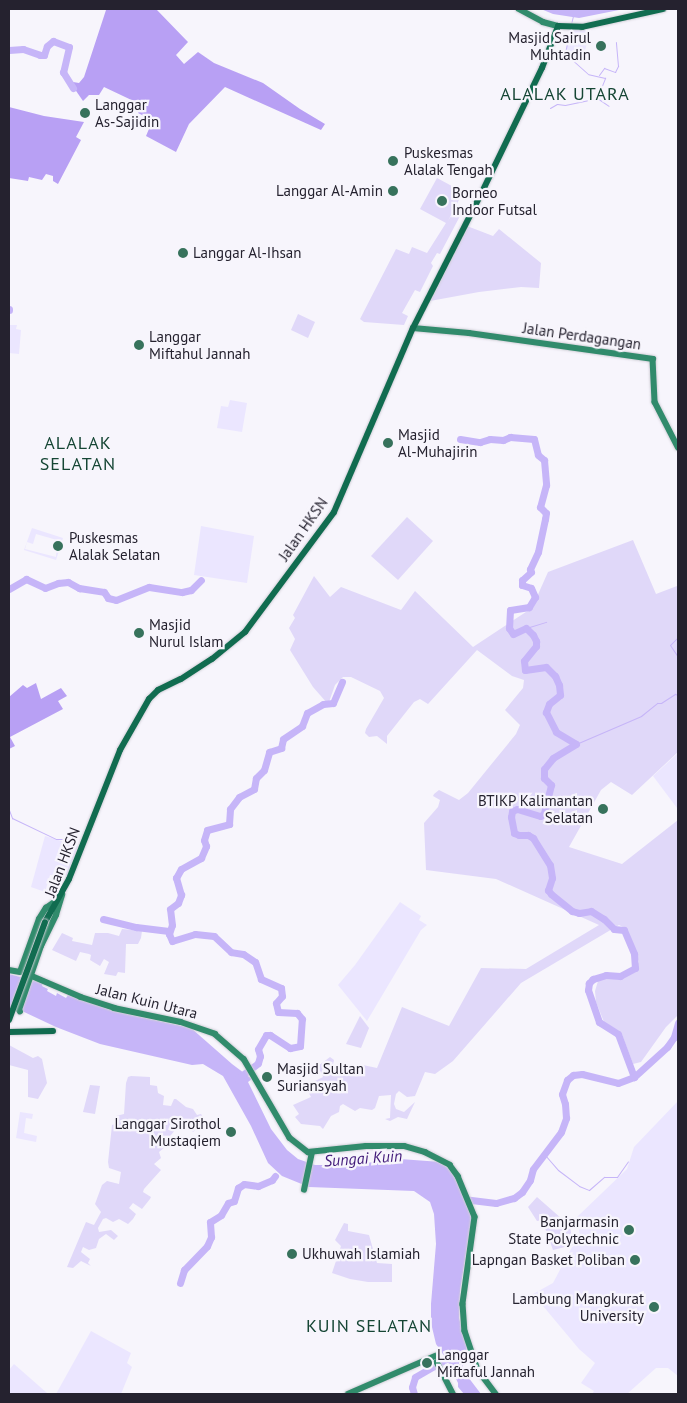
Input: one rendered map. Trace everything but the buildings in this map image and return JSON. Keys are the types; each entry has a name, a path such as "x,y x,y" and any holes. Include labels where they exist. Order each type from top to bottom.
{"main road":[{"path":"558,26 571,27 663,9"},
{"name":"Jalan HKSN","path":"62,893 116,757 148,699 158,690 200,667 245,632 329,519 414,328 545,60 558,26"},
{"path":"9,1020 45,922 62,893"},
{"path":"9,1032 53,1031"}],"street":[{"path":"519,9 543,22 558,26"},
{"name":"Jalan Perdagangan","path":"414,328 468,333 653,359 655,402 678,447"},
{"name":"Jalan HKSN","path":"20,1011 41,946 56,915 62,893"},
{"path":"9,970 20,972 38,919 46,908 56,901"},
{"name":"Jalan Kuin Utara","path":"32,977 114,1008 166,1018 207,1030 231,1046 247,1064 253,1078 290,1138 312,1155"},
{"path":"304,1188 312,1155 366,1146 404,1146 437,1157 450,1165 458,1176 473,1210 474,1218 463,1304 464,1326 478,1370 496,1394"},
{"path":"348,1394 437,1361 453,1394"}],"shaded area":[{"path":"103,9 156,9 188,42 176,55 184,64 198,52 214,63 263,83 325,124 321,130 225,87 189,124 176,152 146,136 151,124 150,119 138,113 142,105 104,87 99,95 89,95 83,101 72,85 73,82 79,83 84,77 106,10"},
{"path":"541,9 624,9 579,18 553,14"},
{"path":"588,27 589,35 584,55 576,58 571,57 566,47 574,28"},
{"path":"9,107 44,116 84,122 76,137 81,140 58,184 53,181 53,176 46,174 42,180 29,177 28,181 9,178"},
{"path":"437,178 463,192 448,221 453,213 460,216 440,254 437,253 431,263 433,266 420,292 415,290 402,313 408,316 404,325 364,322 360,319 396,249 409,254 412,247 427,253 446,223 420,209"},
{"path":"467,226 493,236 499,229 541,263 539,288 521,287 479,292 430,301"},
{"path":"298,314 315,322 308,338 291,330"},
{"path":"9,325 17,325 16,329 21,330 19,354 9,353"},
{"path":"230,400 247,403 242,432 217,428 221,406 228,407"},
{"path":"407,517 433,541 398,580 371,556"},
{"path":"201,526 254,536 247,583 194,575"},
{"name":"Puskesmas Alalak Selatan","path":"32,528 63,538 56,560 24,550","holes":["36,534 57,540 56,557 25,549 27,542 33,544"]},
{"path":"633,540 656,594 677,586 678,588 678,752 632,795 611,782 601,790 569,847 622,864 678,820 678,1015 666,1027 641,1062 633,1064 621,1032 604,1022 596,1002 595,991 598,981 605,977 632,974 639,962 627,929 619,925 521,983 453,1061 435,1074 425,1072 415,1096 407,1097 399,1091 396,1094 394,1104 396,1109 404,1112 415,1102 407,1119 398,1117 390,1121 385,1119 390,1118 391,1095 379,1096 375,1108 372,1110 360,1108 355,1111 343,1104 340,1106 339,1112 331,1116 323,1129 320,1126 301,1124 295,1117 299,1114 293,1105 311,1097 305,1086 323,1077 318,1066 330,1057 334,1060 333,1065 338,1068 352,1071 358,1064 377,1068 402,1007 449,1026 481,968 526,969 599,925 496,879 426,870 424,823 438,807 440,800 433,796 434,794 439,790 459,800 468,793 516,734 520,725 505,710 523,688 524,680 512,676 477,650 428,704 420,699 414,702 387,736 387,744 377,736 369,737 365,733 366,729 384,698 380,691 351,677 343,677 335,685 327,703 313,687 290,650 295,639 289,628 295,618 293,615 314,576 330,597 341,587 401,610 415,591 473,647 532,608 548,572"},
{"path":"36,683 41,699 61,688 67,696 58,701 63,709 10,737 15,746 9,749 9,697 23,685 27,688"},
{"path":"678,753 678,807 677,808 653,776"},
{"path":"45,836 78,846 67,876 56,871 54,875 50,875 45,892 31,887"},
{"path":"400,902 421,916 419,920 427,925 421,930 367,1021 338,985 355,965"},
{"path":"122,929 142,931 138,944 126,944 125,973 118,972 116,976 104,974 109,962 104,959 100,966 90,960 91,955 89,954 80,952 76,961 52,950 62,933 73,938 72,941 92,945 95,933 108,933 119,936"},
{"path":"9,974 43,983 42,986 48,989 47,991 56,996 57,993 66,998 68,995 113,1011 191,1028 252,1079 248,1082 271,1129 287,1150 298,1159 315,1165 348,1165 400,1159 441,1162 454,1174 472,1216 460,1291 459,1318 467,1347 462,1369 481,1394 464,1394 458,1387 458,1383 447,1360 436,1344 431,1323 431,1304 436,1244 434,1214 430,1202 414,1191 309,1187 282,1176 268,1163 251,1126 223,1076 203,1064 192,1065 100,1044 22,1011 9,1008"},
{"path":"360,1016 369,1028 361,1048 346,1044"},
{"path":"9,1045 33,1058 38,1056 42,1059 47,1083 38,1099 28,1097 28,1070 9,1065"},
{"path":"128,1077 150,1077 150,1085 157,1086 158,1093 164,1096 163,1105 171,1106 174,1099 176,1099 186,1107 193,1109 197,1115 201,1114 205,1120 193,1132 186,1124 181,1123 166,1141 165,1147 159,1152 161,1158 154,1164 161,1170 143,1192 151,1197 142,1209 133,1203 129,1208 136,1214 128,1224 119,1219 113,1222 106,1218 103,1219 98,1228 99,1232 111,1230 118,1236 114,1240 106,1234 99,1239 96,1248 89,1250 83,1247 81,1252 90,1259 88,1263 91,1266 81,1261 73,1268 67,1267 86,1222 94,1225 101,1212 95,1204 102,1185 107,1181 119,1184 121,1172 109,1168 108,1162 112,1125 115,1124 116,1116 124,1114 126,1083"},
{"path":"90,1085 100,1086 95,1114 83,1112"},
{"name":"Banjarmasin State Polytechnic","path":"678,1101 678,1376 668,1368 656,1368 627,1394 592,1394 594,1391 581,1383 595,1363 579,1349 533,1294 553,1283 572,1247 581,1243 577,1217 627,1169 634,1147"},
{"path":"20,1112 33,1114 32,1119 26,1118 24,1133 37,1136 36,1142 16,1138"},
{"path":"537,1197 570,1226 573,1245 553,1250 542,1220 537,1221 528,1207"},
{"path":"344,1223 348,1224 348,1231 369,1235 377,1263 392,1264 392,1282 368,1282 332,1273 341,1246 335,1240"},
{"path":"91,1331 131,1353 127,1363 132,1367 121,1394 56,1394"},
{"path":"14,1364 47,1393 9,1394 9,1370"}],"waterway":[{"path":"571,24 573,16"},
{"path":"550,108 557,104 565,105 597,98 605,78 588,74 565,53 570,30"},
{"path":"9,50 23,49 44,55 47,46 53,41 69,47 63,72 73,88"},
{"path":"599,75 604,68 615,72 618,66 616,42"},
{"path":"597,98 609,106"},
{"path":"460,439 480,442 490,439 503,440 510,437 534,439 538,455 544,460 546,485 540,507 546,513 545,519 538,552 530,569 531,572 522,580 522,585 531,588 535,597 529,607 510,610 509,628 513,634 526,628 533,635 536,646 524,661 525,670 546,667 555,676 559,685 560,695 549,704 546,712 556,732 576,744 553,758 544,769 544,778 551,785 544,814 540,816 517,809 512,811 511,817 514,833 528,835 533,838 550,865 552,878 548,890 551,894 572,911 579,913 591,911 604,919 614,929 624,930 634,954 635,968 620,976 606,975 593,979 589,983 588,990 599,1022 618,1034 634,1077"},
{"path":"9,589 26,579 45,588 58,583 68,582 79,588 104,592 108,598 116,600 149,587 182,592 191,590 201,580"},
{"path":"526,628 546,622"},
{"path":"678,637 670,645 678,657"},
{"path":"237,1079 258,1063 260,1056 258,1049 266,1035 270,1035 290,1048 300,1046 302,1019 297,1013 278,1012 276,1003 282,996 281,988 261,979 255,962 243,954 231,952 214,936 195,934 172,941 169,934 172,925 170,909 178,903 181,895 176,878 181,869 201,858 206,846 204,840 207,830 229,824 230,809 239,797 254,789 256,778 264,770 269,752 281,748 283,739 302,726 307,713 323,704 333,703 342,682"},
{"path":"576,744 641,716 657,703 661,703 675,694 678,695"},
{"path":"9,810 12,818 56,839 64,839"},
{"path":"103,919 136,927 169,931"},
{"path":"463,1199 496,1203 514,1198 522,1192 530,1180 533,1169 561,1132 566,1118 562,1094 567,1080 573,1075 582,1074 618,1083 634,1077 667,1047 674,1037 678,1023"},
{"path":"545,1155 558,1170 579,1186 589,1190 604,1177 617,1177 628,1161"},
{"path":"180,1283 184,1270 207,1246 211,1237 210,1222 221,1215 228,1203 234,1201 238,1188 244,1184 258,1186 272,1180 275,1176"},
{"path":"414,1394 412,1387 415,1377 453,1355"}],"place":[{"name":"Masjid Sairul Muhtadin","path":"601,46"},
{"name":"Langgar As-Sajidin","path":"85,113"},
{"name":"Puskesmas Alalak Tengah","path":"393,161"},
{"name":"Langgar Al-Amin","path":"393,191"},
{"name":"Borneo Indoor Futsal","path":"442,201"},
{"name":"Langgar Al-Ihsan","path":"183,253"},
{"name":"Langgar Miftahul Jannah","path":"139,345"},
{"name":"Masjid Al-Muhajirin","path":"388,443"},
{"name":"Puskesmas Alalak Selatan","path":"58,546"},
{"name":"Masjid Nurul Islam","path":"139,633"},
{"name":"BTIKP Kalimantan Selatan","path":"603,809"},
{"name":"Masjid Sultan Suriansyah","path":"267,1077"},
{"name":"Langgar Sirothol Mustaqiem","path":"231,1132"},
{"name":"Banjarmasin State Polytechnic","path":"629,1230"},
{"name":"Ukhuwah Islamiah","path":"292,1254"},
{"name":"Lapngan Basket Poliban","path":"635,1260"},
{"name":"Lambung Mangkurat University","path":"654,1307"},
{"name":"Langgar Miftaful Jannah","path":"427,1363"}],"district":[{"name":"ALALAK UTARA","path":"565,94"},
{"name":"ALALAK SELATAN","path":"78,454"},
{"name":"KUIN SELATAN","path":"369,1326"}],"water label":[{"name":"Sungai Kuin","path":"363,1158"}]}
